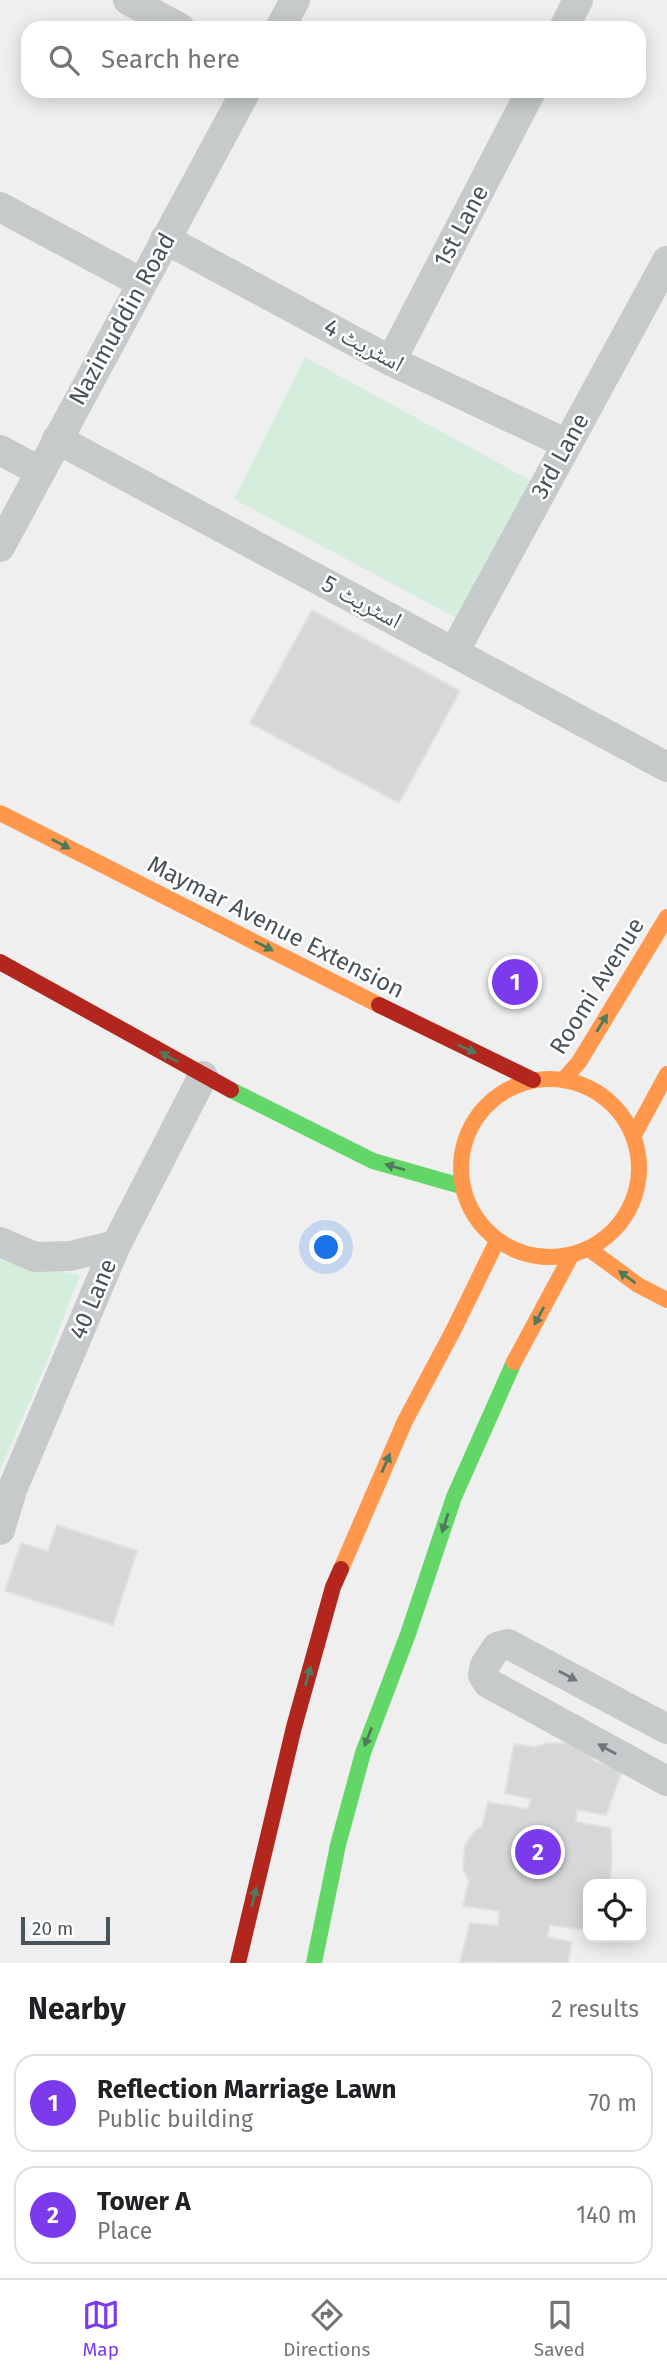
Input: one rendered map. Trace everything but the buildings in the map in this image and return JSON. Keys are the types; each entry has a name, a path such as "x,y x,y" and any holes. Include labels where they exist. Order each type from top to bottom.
{"main road":[{"name":"Maymar Avenue Extension","path":"0,813 454,1043 533,1080"},
{"name":"Roomi Avenue","path":"564,1079 579,1062 667,917"},
{"path":"0,962 203,1076 373,1161 461,1186"},
{"path":"634,1135 667,1074"},
{"path":"564,1079 593,1089 617,1108 634,1135 640,1160 636,1196 618,1227 589,1249 571,1256 532,1257 497,1241 473,1217 461,1186 461,1150 475,1118 500,1093 533,1080 564,1079"},
{"path":"640,1160 658,1170"},
{"path":"238,1963 294,1727 333,1587 405,1421 497,1241"},
{"path":"589,1249 638,1285 667,1300"},
{"path":"314,1963 338,1845 363,1753 408,1634 454,1497 510,1370 571,1256"}],"street":[{"path":"128,0 167,21"},
{"path":"284,21 295,0"},
{"path":"568,21 579,0"},
{"name":"Nazimuddin Road","path":"0,547 242,98"},
{"name":"1st Lane","path":"391,360 527,98"},
{"path":"0,207 142,283"},
{"name":"اسٹریٹ 4","path":"166,239 391,360 567,444"},
{"name":"3rd Lane","path":"454,652 667,261"},
{"name":"اسٹریٹ 5","path":"57,439 667,767"},
{"path":"0,450 39,471"},
{"name":"40 Lane","path":"0,1530 12,1490 116,1245 203,1076"},
{"path":"0,1242 35,1257 70,1256 116,1245"},
{"path":"667,1728 508,1644 497,1647 485,1665 483,1675 488,1683 667,1782"}],"green space":[{"path":"305,357 535,483 464,622 234,499"},
{"path":"0,1260 80,1275 45,1366 0,1470"}],"traffic: fast":[{"path":"231,1090 373,1161 461,1186"},
{"path":"314,1963 338,1845 363,1753 408,1634 454,1497 514,1362"}],"traffic: slow":[{"path":"0,813 379,1005"},
{"path":"564,1079 579,1062 667,917"},
{"path":"634,1135 667,1074"},
{"path":"550,1079 584,1085 613,1105 633,1134 639,1168 633,1202 613,1231 584,1251 550,1257 516,1251 487,1231 467,1202 461,1168 467,1134 487,1105 516,1085 550,1079"},
{"path":"341,1569 405,1421 497,1241"},
{"path":"589,1249 638,1285 667,1300"},
{"path":"514,1362 571,1256"}],"traffic: jam":[{"path":"0,962 231,1090"},
{"path":"379,1005 533,1080"},
{"path":"238,1963 294,1727 333,1587 341,1569"}],"place":[{"name":"Reflection Marriage Lawn","path":"515,982"},
{"name":"Tower A","path":"538,1852"}]}
